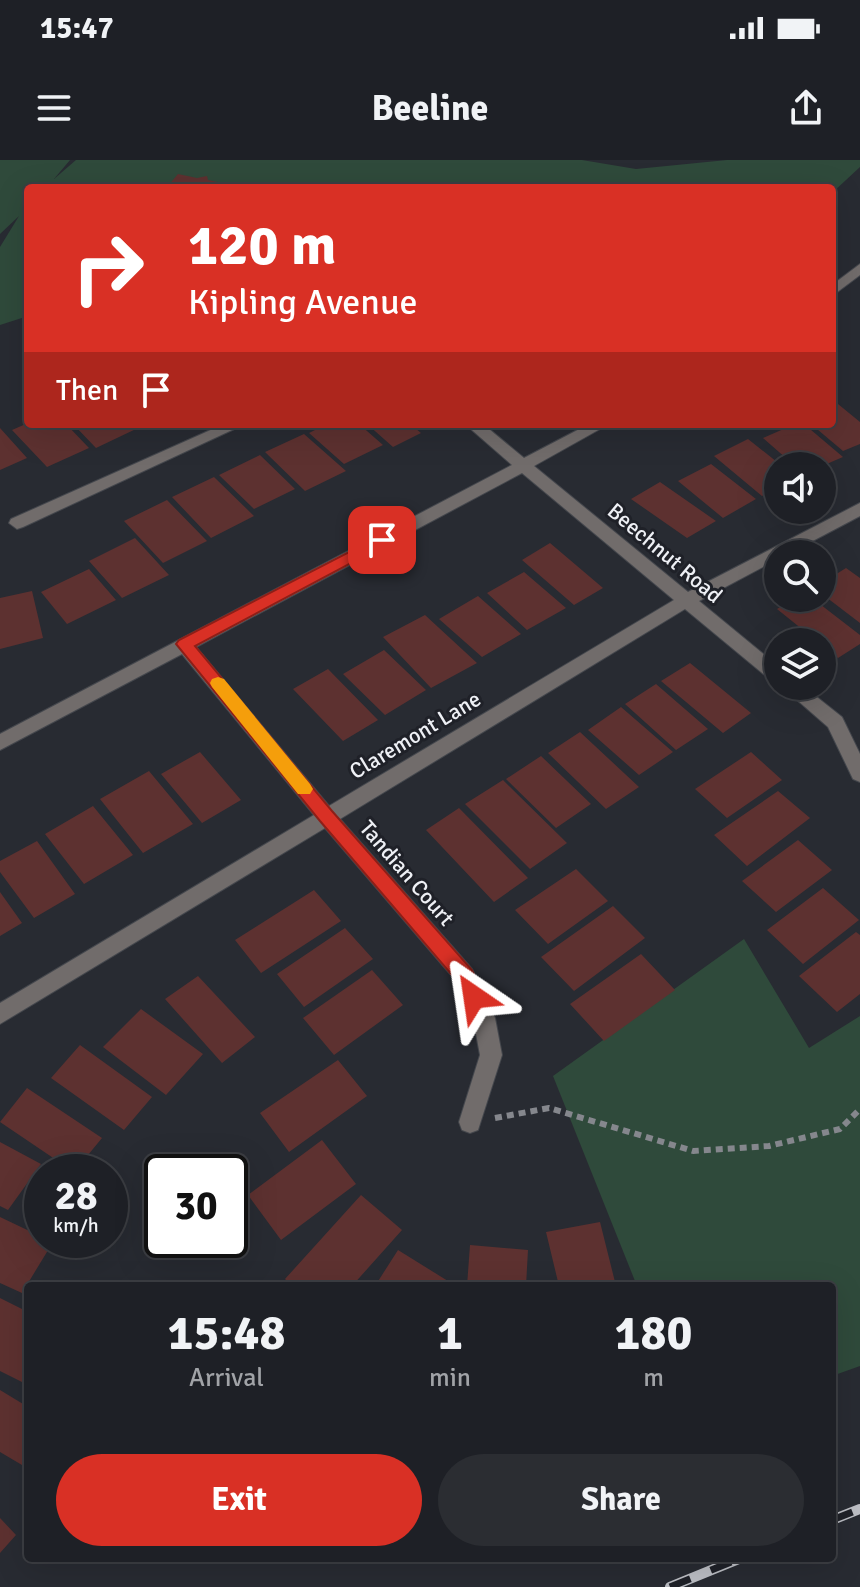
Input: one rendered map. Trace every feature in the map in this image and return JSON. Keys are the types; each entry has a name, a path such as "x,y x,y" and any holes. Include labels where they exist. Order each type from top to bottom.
{"street":[{"path":"836,289 860,268"},
{"path":"17,523 228,428"},
{"name":"Beechnut Road","path":"478,428 764,665"},
{"path":"0,743 594,428"},
{"name":"Claremont Lane","path":"0,1014 685,601 860,509"},
{"name":"Tandian Court","path":"184,644 326,816 465,976 484,1018 491,1055 470,1122"},
{"path":"808,700 835,722 860,774"}],"path":[{"path":"470,1122 549,1108 693,1151 769,1146 840,1129 860,1109"}],"green space":[{"path":"0,160 70,160 54,179 76,160 582,160 636,169 727,160 860,160 860,167 836,189 836,184 24,184 24,317 0,325 0,247 19,216 0,234"},
{"path":"744,939 809,1048 860,1016 860,1366 836,1375 836,1282 635,1282 553,1076"}],"building":[{"path":"178,174 197,178 207,176 208,180 227,184 170,184"},
{"path":"836,405 860,422 860,444 843,451 816,428 836,428"},
{"path":"24,425 24,428 70,428 89,448 47,467 12,430"},
{"path":"0,428 27,458 0,470"},
{"path":"77,428 138,428 96,448"},
{"path":"319,428 364,428 383,445 344,464 309,433"},
{"path":"372,428 415,428 421,433 393,447"},
{"path":"786,428 809,428 843,457 836,460 836,452 779,452 763,438"},
{"path":"304,434 346,471 305,491 265,452"},
{"path":"748,439 764,452 764,495 762,496 714,456"},
{"path":"260,455 295,489 254,509 219,475"},
{"path":"711,464 756,499 723,518 678,481"},
{"path":"214,477 254,516 211,538 172,497"},
{"path":"660,482 716,521 687,538 631,499"},
{"path":"167,500 207,541 163,563 124,521"},
{"path":"135,538 169,575 122,598 89,561"},
{"path":"550,543 603,588 574,605 522,560"},
{"path":"846,568 860,578 860,623 836,605 836,574"},
{"path":"89,569 116,600 67,624 41,592"},
{"path":"524,572 566,608 527,630 487,593"},
{"path":"32,591 43,638 0,649 0,598"},
{"path":"478,596 521,634 482,657 439,619"},
{"path":"781,612 830,612 860,635 860,644 838,658 836,628 801,628"},
{"path":"425,615 477,663 431,688 383,637"},
{"path":"384,650 426,690 385,715 343,674"},
{"path":"690,663 751,713 723,733 661,681"},
{"path":"328,669 378,720 343,741 293,689"},
{"path":"656,684 708,729 676,750 625,704"},
{"path":"621,707 673,752 639,775 588,730"},
{"path":"580,732 639,787 606,809 548,753"},
{"path":"200,752 241,800 202,823 161,774"},
{"path":"751,752 782,780 727,818 695,789"},
{"path":"541,756 591,804 556,828 506,779"},
{"path":"149,771 193,824 143,853 100,799"},
{"path":"503,780 567,843 530,869 465,804"},
{"path":"778,791 810,818 747,866 714,835"},
{"path":"93,806 133,855 84,884 45,834"},
{"path":"459,808 528,878 494,902 426,830"},
{"path":"798,840 832,870 776,912 742,881"},
{"path":"37,841 75,894 34,918 0,872 0,861"},
{"path":"576,869 608,901 548,944 515,910"},
{"path":"823,888 859,920 803,964 767,930"},
{"path":"314,890 341,921 261,973 235,940"},
{"path":"0,892 22,923 0,936"},
{"path":"613,906 645,938 574,991 541,957"},
{"path":"345,928 373,959 304,1007 277,974"},
{"path":"856,932 860,935 860,994 837,1012 799,976"},
{"path":"641,954 675,990 604,1041 570,1004"},
{"path":"372,970 403,1005 334,1055 303,1018"},
{"path":"198,976 255,1037 222,1063 165,999"},
{"path":"141,1009 203,1054 166,1095 103,1047"},
{"path":"80,1045 152,1097 124,1130 51,1078"},
{"path":"338,1060 367,1096 289,1152 260,1113"},
{"path":"27,1088 102,1138 89,1154 47,1154 0,1122"},
{"path":"322,1140 356,1184 281,1240 248,1195"},
{"path":"0,1142 24,1155 24,1188 8,1210 0,1206"},
{"path":"361,1195 402,1230 356,1282 288,1282 285,1279"},
{"path":"0,1217 24,1228 24,1258 43,1258 29,1282 24,1282 22,1293 0,1283"},
{"path":"600,1222 615,1282 558,1282 546,1232"},
{"path":"470,1245 528,1250 526,1282 467,1282"},
{"path":"398,1250 450,1282 378,1282"},
{"path":"0,1298 24,1310 24,1383 0,1371"},
{"path":"0,1390 24,1405 24,1462 22,1465 0,1452"},
{"path":"0,1518 16,1535 0,1553"}],"railway":[{"path":"836,1518 860,1509"},
{"path":"670,1587 731,1562"}],"slow traffic":[{"path":"218,683 304,789"}],"route":[{"path":"382,540 184,644 326,816 465,976 474,997"}]}
